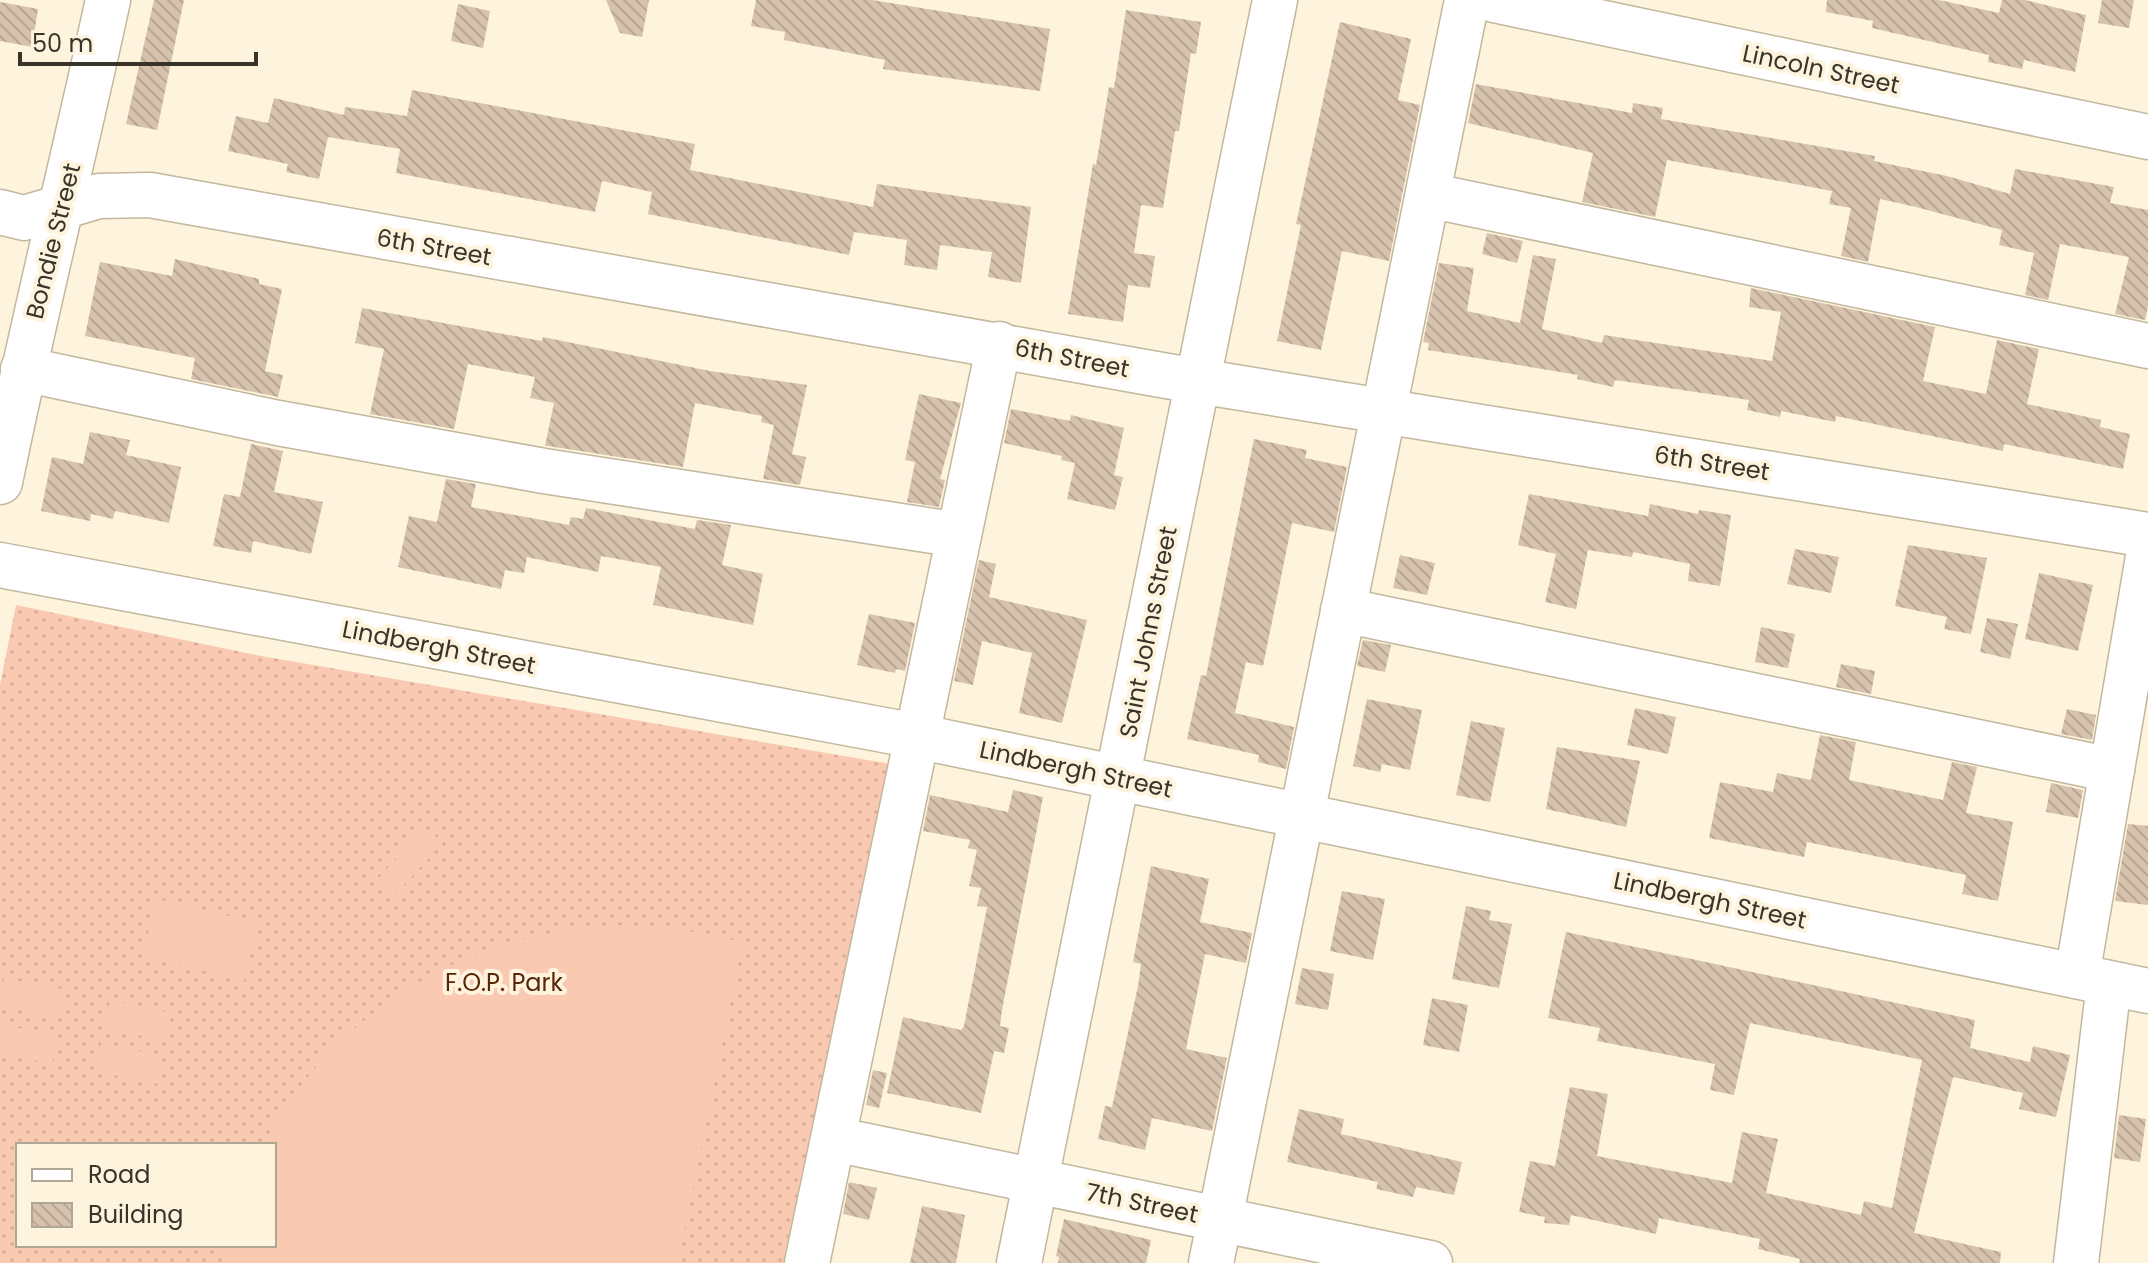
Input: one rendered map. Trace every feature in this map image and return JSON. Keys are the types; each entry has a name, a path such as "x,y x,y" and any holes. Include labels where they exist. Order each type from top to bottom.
{"street":[{"name":"Bondie Street","path":"0,482 58,208 73,160 108,0"},
{"name":"Saint Johns Street","path":"1019,1263 1275,0"},
{"path":"1211,1263 1467,0"},
{"name":"Lincoln Street","path":"1494,0 2148,137"},
{"name":"6th Street","path":"0,212 24,218 99,196 150,195 725,300 999,344 1198,381 2148,535"},
{"path":"1428,195 2148,346"},
{"path":"807,1263 999,344"},
{"path":"23,369 278,423 544,471 959,535"},
{"path":"2076,1263 2111,983 2112,770 2148,557"},
{"name":"Lindbergh Street","path":"0,565 916,736 2111,983"},
{"path":"1343,610 2112,770"},
{"name":"7th Street","path":"853,1143 1430,1263"}],"green space":[{"name":"F.O.P. Park","path":"16,605 261,656 920,769 817,1263 0,1263 0,685"},
{"path":"425,827 443,843 392,898 375,882"},
{"path":"157,899 258,923 244,981 142,956"},
{"path":"620,925 668,927 743,942 678,1263 223,1263 227,1247 276,1247 276,1143 264,1143 293,1097 328,1055 367,1018 412,987 459,962 510,943 564,931"},
{"path":"4,978 67,990 61,1019 0,1006"},
{"path":"110,1000 172,1013 166,1041 104,1028"},
{"path":"0,1024 58,1036 52,1064 0,1053"},
{"path":"101,1043 163,1056 157,1084 95,1071"}],"building":[{"path":"154,0 184,0 157,130 126,124"},
{"path":"606,0 649,0 642,37 620,33"},
{"path":"756,0 872,0 1050,29 1040,91 883,69 885,60 784,40 785,32 751,26"},
{"path":"1827,0 1939,0 1999,13 2002,0 2025,0 2086,15 2075,72 2024,60 2022,69 1988,62 1989,55 1872,28 1873,21 1826,12"},
{"path":"2102,0 2134,0 2129,28 2098,23"},
{"path":"0,2 38,9 32,47 0,41"},
{"path":"458,4 490,11 483,48 451,41"},
{"path":"1126,10 1201,22 1196,54 1191,53 1179,131 1175,131 1163,208 1141,205 1134,253 1155,256 1150,288 1128,285 1123,322 1068,314 1093,164 1096,165 1109,87 1114,88"},
{"path":"1340,22 1411,39 1398,100 1420,105 1389,261 1342,251 1321,350 1277,341 1301,225 1296,224"},
{"path":"1476,84 1632,113 1633,103 1663,108 1661,119 1875,156 1874,161 1947,176 2010,194 2015,169 2114,187 2110,203 2148,210 2148,307 2145,320 2115,314 2129,257 2060,244 2048,300 2025,295 2034,253 1999,245 2002,230 1880,199 1868,262 1841,256 1851,208 1829,204 1832,191 1667,160 1655,217 1582,202 1593,153 1468,123"},
{"path":"412,90 695,144 690,170 873,207 877,184 1031,207 1021,283 988,277 992,252 940,245 937,270 904,265 907,240 854,232 849,255 648,214 652,192 602,181 595,212 396,173 400,149 328,137 319,179 286,172 288,164 228,151 236,116 268,123 274,98 344,115 345,107 407,116"},
{"path":"1487,233 1523,241 1517,263 1482,254"},
{"path":"1533,255 1556,259 1542,329 1602,343 1604,335 1772,361 1781,312 1749,307 1751,288 1935,327 1923,381 1986,394 1997,340 2039,349 2027,404 2101,420 2100,427 2130,434 2123,469 2004,444 2003,451 1836,416 1835,422 1781,411 1780,417 1747,410 1749,400 1615,380 1613,387 1577,379 1578,375 1428,350 1429,343 1423,342 1439,263 1474,268 1467,311 1520,323"},
{"path":"175,259 259,279 259,284 282,289 265,371 283,375 278,397 191,379 195,358 85,336 100,262 172,276"},
{"path":"362,308 542,341 543,337 710,371 807,385 792,454 806,457 800,485 763,479 774,425 761,422 762,416 695,403 683,467 545,446 554,403 530,398 535,377 468,364 454,429 370,414 384,349 355,343"},
{"path":"919,394 961,403 940,479 945,480 939,507 907,502 915,462 905,460"},
{"path":"1011,409 1070,421 1071,415 1124,428 1114,475 1123,477 1115,510 1067,499 1075,463 1061,460 1062,456 1004,443"},
{"path":"90,432 130,440 126,455 181,467 169,523 115,511 113,519 91,514 90,521 41,511 52,457 83,464"},
{"path":"1254,439 1307,450 1305,458 1347,467 1334,532 1292,523 1263,666 1246,662 1235,713 1294,727 1286,769 1258,762 1259,755 1187,739 1201,675 1206,676"},
{"path":"251,444 283,451 274,492 323,502 311,554 253,541 251,553 213,546 224,494 240,497"},
{"path":"446,479 476,484 471,507 569,525 571,517 583,519 586,508 695,529 697,520 731,525 722,565 763,574 753,625 653,605 661,567 601,556 598,572 527,557 524,573 505,570 501,589 398,567 409,516 437,522"},
{"path":"1529,494 1648,516 1650,504 1698,514 1699,510 1731,515 1720,586 1688,581 1690,564 1633,552 1632,557 1588,550 1576,609 1545,602 1556,554 1518,545"},
{"path":"1908,545 1987,558 1971,634 1944,629 1947,617 1895,606"},
{"path":"1795,549 1839,557 1831,593 1787,584"},
{"path":"1400,555 1435,563 1427,595 1393,588"},
{"path":"979,560 996,564 989,597 1087,620 1062,723 1019,713 1032,653 982,641 973,685 954,681"},
{"path":"2039,573 2093,585 2078,651 2025,639"},
{"path":"869,614 915,623 905,671 896,669 895,673 857,665"},
{"path":"1987,618 2018,624 2010,659 1980,652"},
{"path":"1761,627 1795,634 1788,668 1755,662"},
{"path":"1363,640 1391,645 1385,672 1357,666"},
{"path":"1841,664 1875,671 1871,694 1836,687"},
{"path":"1367,699 1422,710 1410,770 1382,764 1380,772 1353,766"},
{"path":"1635,708 1676,717 1668,754 1627,745"},
{"path":"2067,709 2096,715 2092,740 2061,734"},
{"path":"1471,721 1505,728 1490,802 1456,795"},
{"path":"1820,735 1856,742 1849,780 1943,800 1952,762 1977,767 1966,813 2013,822 1998,901 1962,894 1966,875 1807,842 1804,857 1709,838 1720,782 1773,792 1777,773 1811,780"},
{"path":"1557,747 1640,761 1626,827 1546,809"},
{"path":"2051,783 2083,790 2078,818 2046,812"},
{"path":"1013,790 1043,797 1002,1010 1000,1026 1009,1028 1004,1053 994,1051 981,1113 887,1093 903,1017 961,1030 964,1026 987,907 977,906 981,888 969,886 977,850 968,848 970,840 923,831 930,795 1008,812"},
{"path":"2128,824 2148,826 2148,905 2115,901"},
{"path":"1151,866 1209,879 1200,922 1252,933 1246,963 1205,954 1186,1049 1227,1058 1212,1131 1152,1118 1145,1150 1098,1139 1105,1106 1112,1107 1138,986 1141,964 1133,962"},
{"path":"1342,891 1385,899 1373,960 1330,951"},
{"path":"1466,906 1491,911 1489,920 1512,924 1499,988 1452,979"},
{"path":"1566,932 1975,1020 1970,1048 2030,1062 2033,1046 2070,1055 2056,1117 2019,1109 2023,1093 1953,1077 1914,1233 2001,1252 2000,1263 1799,1263 1800,1259 1758,1249 1760,1239 1659,1218 1656,1234 1571,1215 1569,1225 1544,1223 1545,1217 1519,1212 1530,1161 1555,1166 1570,1087 1608,1094 1597,1156 1732,1183 1742,1132 1778,1139 1766,1193 1861,1215 1864,1201 1892,1208 1922,1060 1750,1023 1734,1095 1710,1090 1715,1064 1597,1041 1600,1028 1548,1018"},
{"path":"1302,968 1334,974 1328,1010 1295,1004"},
{"path":"1432,998 1468,1005 1459,1052 1423,1045"},
{"path":"873,1070 887,1073 879,1108 866,1105"},
{"path":"1299,1109 1344,1119 1341,1134 1462,1162 1454,1195 1416,1187 1413,1197 1376,1189 1378,1182 1287,1162"},
{"path":"2119,1115 2146,1119 2140,1162 2114,1158"},
{"path":"849,1182 877,1188 869,1220 843,1214"},
{"path":"922,1206 965,1215 956,1263 910,1263"},
{"path":"1064,1219 1151,1240 1146,1263 1058,1263 1059,1257 1056,1256"}]}
